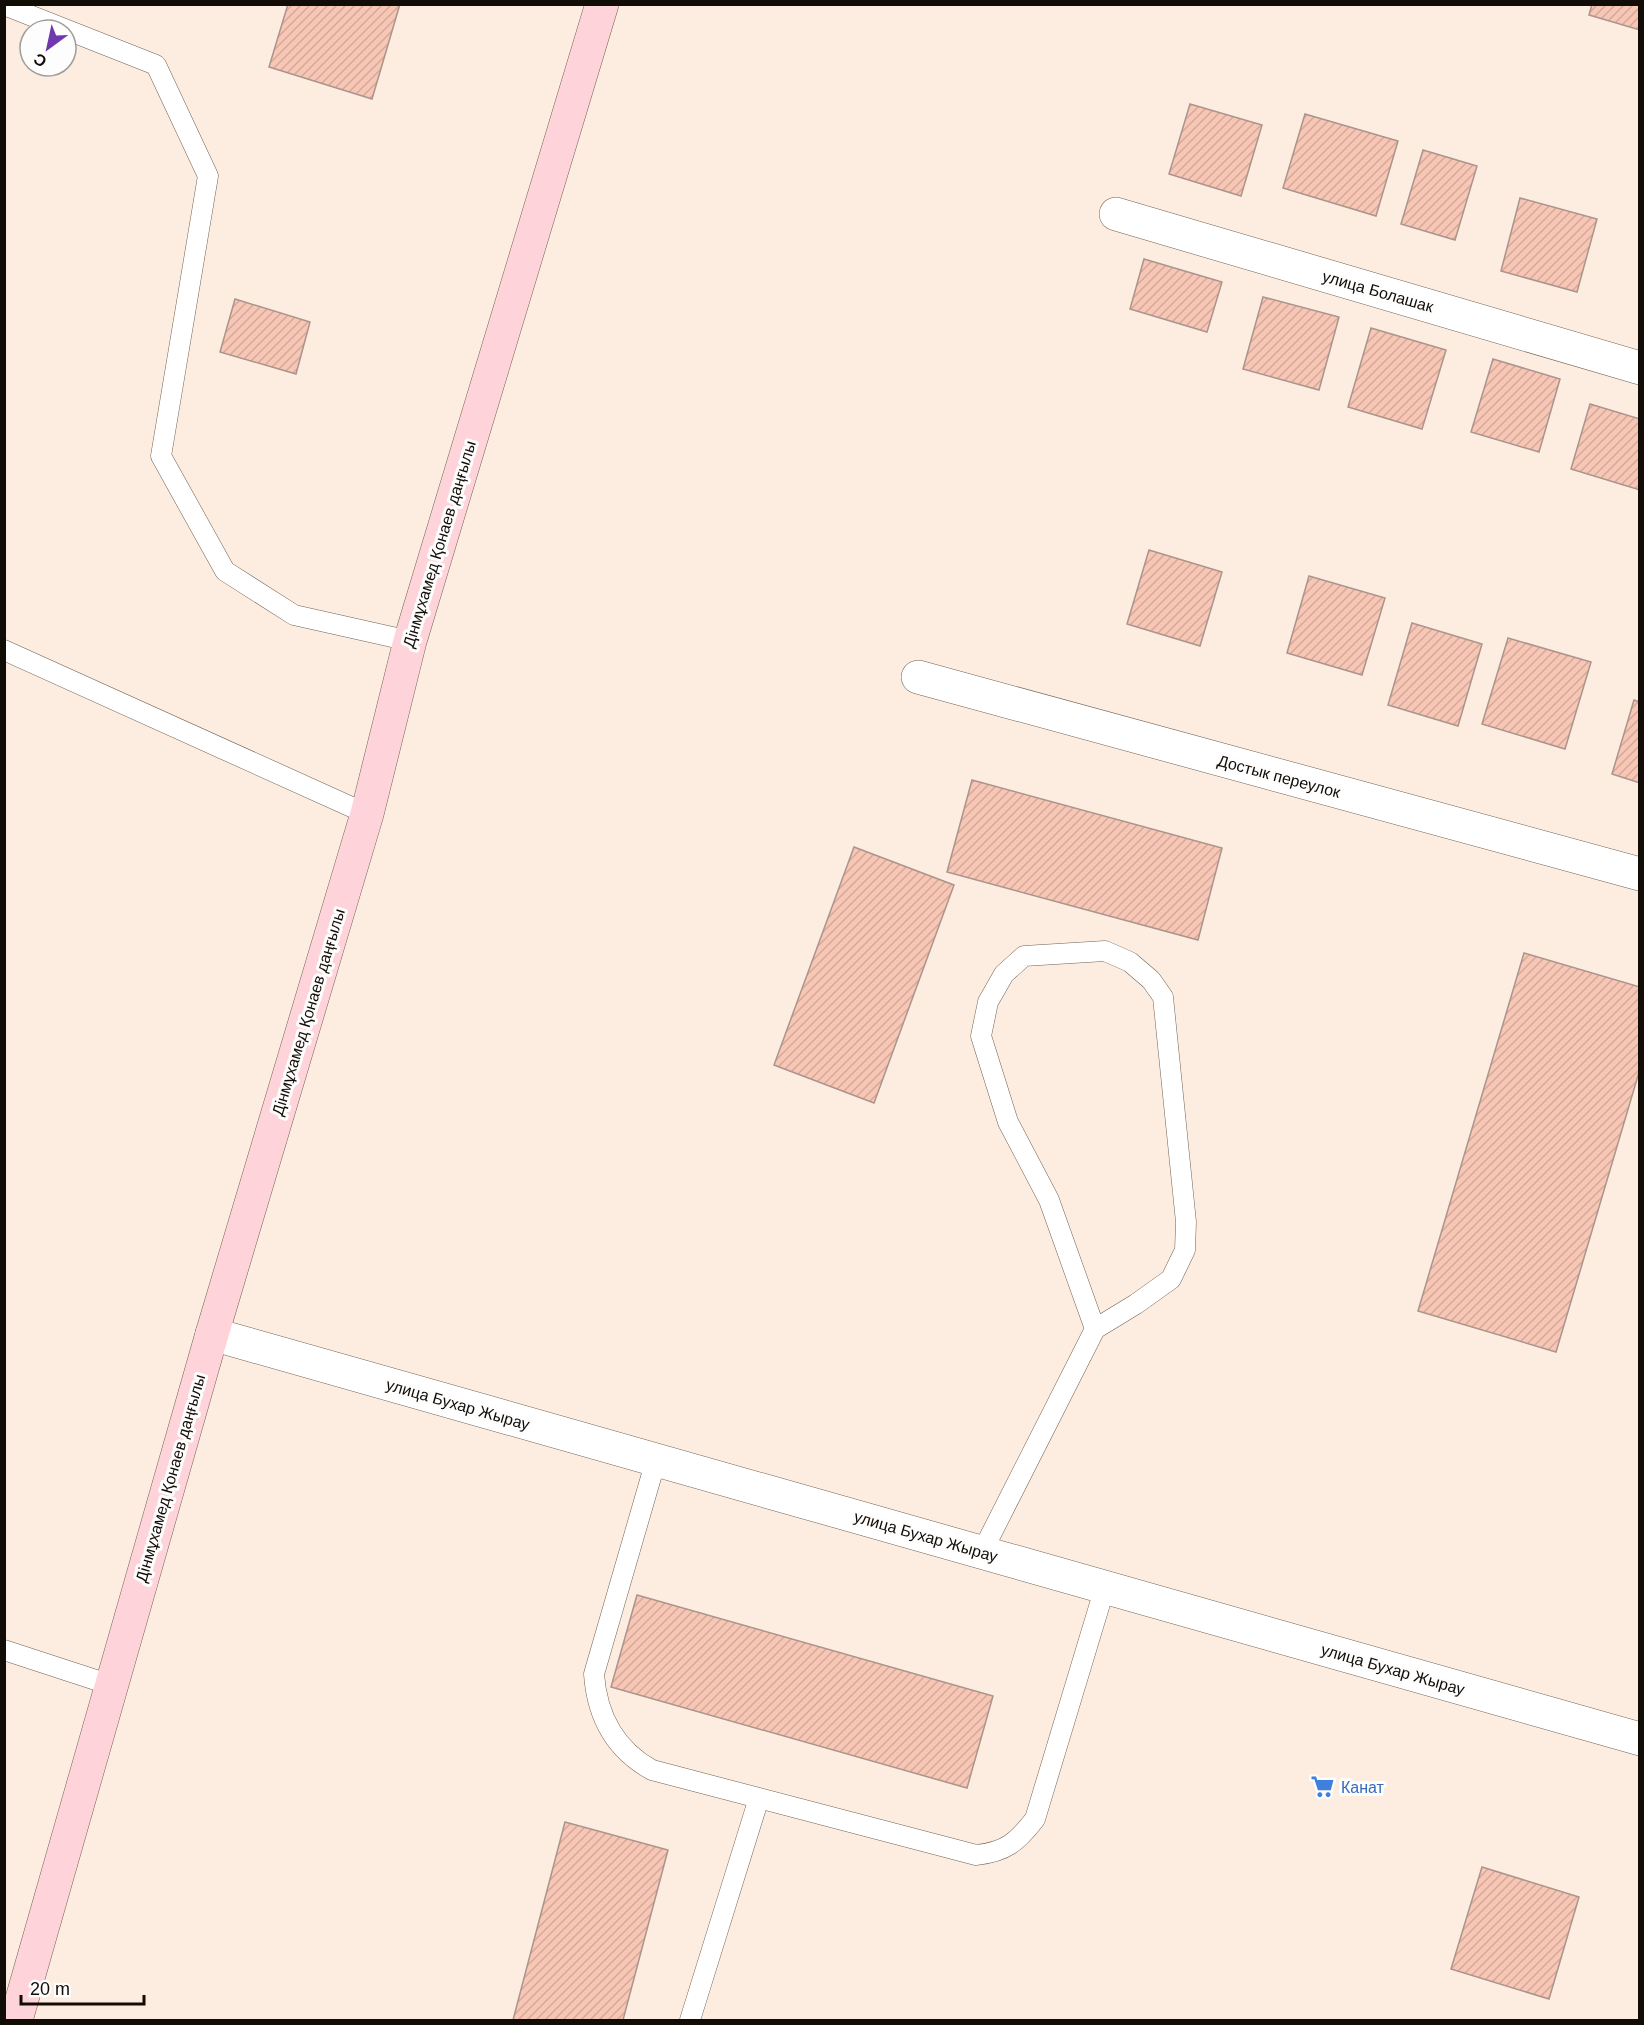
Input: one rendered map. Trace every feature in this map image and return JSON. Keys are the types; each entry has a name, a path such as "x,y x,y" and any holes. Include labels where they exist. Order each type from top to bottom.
{"street":[{"name":"Дінмұхамед Қонаев даңғылы","path":"16,2020 212,1334 367,814 410,641 602,4"},
{"name":"улица Болашак","path":"1116,214 1640,368"},
{"name":"Достык переулок","path":"918,677 1640,874"},
{"name":"улица Бухар Жырау","path":"212,1334 1640,1739"}],"lane":[{"path":"4,5 156,65 208,176 161,456 225,572 294,615 410,641"},
{"path":"4,650 367,814"},
{"path":"982,1552 1095,1329 1171,1279 1185,1250 1186,1222 1163,997 1151,980 1130,962 1105,951 1024,956 1004,974 988,1002 981,1036 1008,1122 1049,1200 1095,1329"},
{"path":"656,1460 594,1674 595,1696 605,1722 618,1743 634,1760 652,1770 976,1855 994,1853 1009,1846 1035,1819 1105,1587"},
{"path":"4,1650 111,1685"},
{"path":"690,2020 759,1798"}],"building":[{"path":"288,4 400,4 372,99 269,67"},
{"path":"1592,4 1640,4 1640,30 1589,15"},
{"path":"1190,104 1262,125 1241,196 1169,174"},
{"path":"1305,114 1398,141 1376,216 1283,188"},
{"path":"1423,150 1477,166 1455,240 1401,224"},
{"path":"1520,198 1597,219 1577,292 1501,271"},
{"path":"1144,259 1222,282 1207,332 1130,309"},
{"path":"1263,297 1339,317 1319,390 1243,369"},
{"path":"235,299 310,322 296,374 220,352"},
{"path":"1371,328 1446,350 1422,429 1348,407"},
{"path":"1493,359 1560,379 1539,452 1471,432"},
{"path":"1590,404 1640,419 1640,490 1571,469"},
{"path":"1149,550 1222,572 1200,646 1127,624"},
{"path":"1309,576 1385,598 1362,675 1287,653"},
{"path":"1412,623 1482,644 1458,726 1388,705"},
{"path":"1508,638 1591,662 1565,749 1482,724"},
{"path":"1634,700 1640,702 1640,783 1612,774"},
{"path":"972,780 1222,848 1198,940 947,872"},
{"path":"854,847 954,885 874,1103 774,1065"},
{"path":"1524,953 1640,987 1640,1069 1556,1352 1418,1311"},
{"path":"637,1595 993,1696 967,1788 611,1687"},
{"path":"565,1822 668,1850 623,2020 513,2020"},
{"path":"1482,1867 1579,1897 1549,1999 1451,1969"}],"place":[{"name":"Канат","path":"1323,1787"}]}
